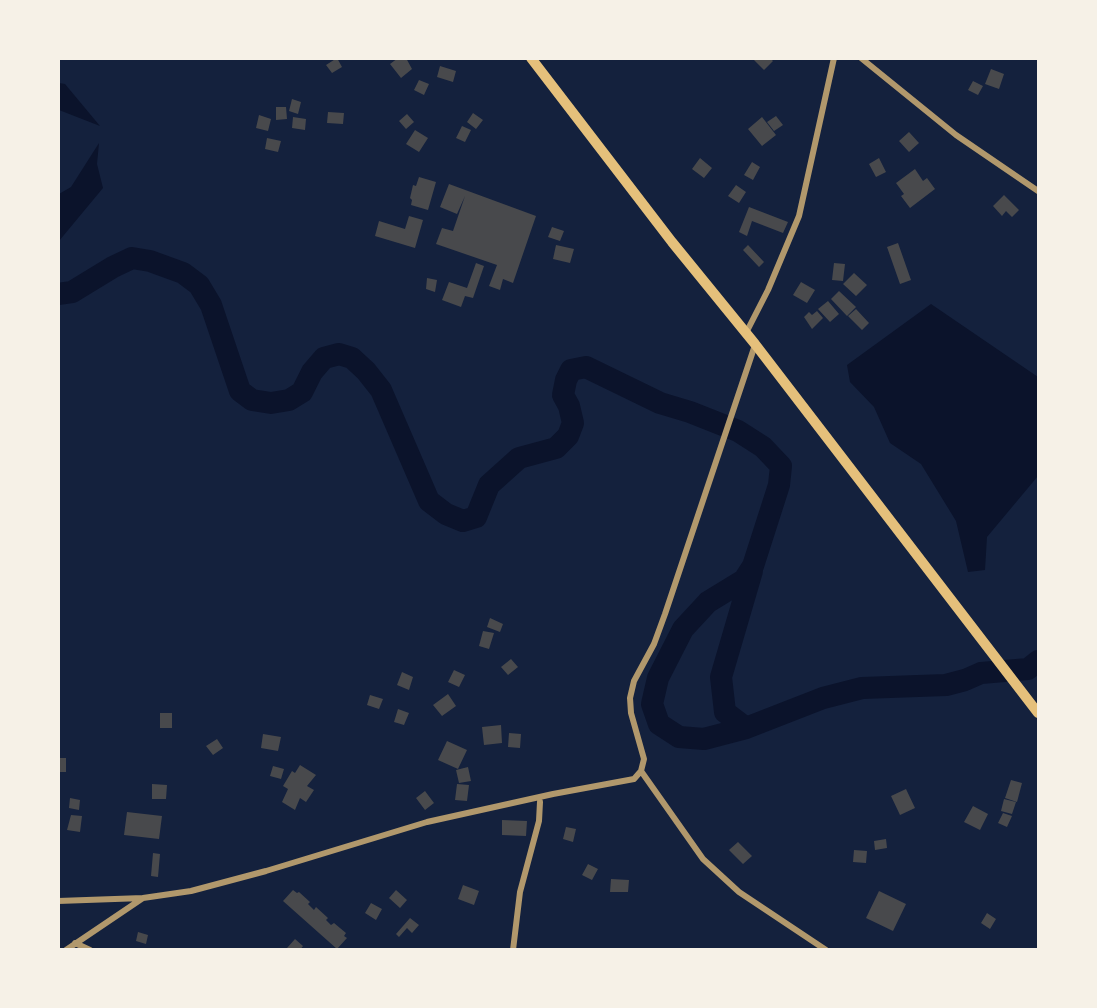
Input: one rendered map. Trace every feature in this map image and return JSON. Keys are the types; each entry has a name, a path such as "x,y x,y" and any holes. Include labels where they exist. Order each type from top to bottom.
{"highway":[{"path":"531,58 672,242 755,344 1038,713"}],"street":[{"path":"746,333 768,290 799,216 834,58"},
{"path":"861,58 956,135 1038,191"},
{"path":"58,901 143,898 192,891 427,822 634,779 641,771 644,759 631,713 630,698 634,681 654,644 665,614 755,344"},
{"path":"641,771 703,859 739,892 826,950"},
{"path":"513,950 520,892 539,821 540,802"},
{"path":"66,950 143,898"},
{"path":"75,943 90,950"}],"water":[{"path":"59,83 65,84 100,126 59,110"},
{"path":"99,143 97,164 103,188 59,241 59,194 71,187"},
{"path":"931,304 1038,377 1038,476 987,537 985,570 968,572 956,521 921,464 890,443 874,407 850,382 847,365"}],"building":[{"path":"337,58 342,67 332,73 326,65"},
{"path":"398,58 406,58 412,69 401,78 390,64"},
{"path":"770,58 773,61 764,70 754,60"},
{"path":"440,66 456,71 453,82 437,77"},
{"path":"991,69 1004,74 999,89 985,84"},
{"path":"419,80 429,84 424,95 414,90"},
{"path":"973,81 983,86 978,95 968,90"},
{"path":"292,99 301,102 298,114 289,111"},
{"path":"276,107 286,107 287,119 276,120"},
{"path":"328,112 344,113 343,124 327,123"},
{"path":"473,113 483,120 476,129 467,122"},
{"path":"407,114 414,122 406,129 399,121"},
{"path":"259,115 271,119 268,131 256,128"},
{"path":"776,116 783,125 774,131 767,122"},
{"path":"293,117 306,119 305,130 292,128"},
{"path":"762,117 776,135 762,146 748,129"},
{"path":"462,126 471,130 465,142 456,138"},
{"path":"415,130 428,138 419,152 406,144"},
{"path":"909,132 919,143 909,152 899,141"},
{"path":"267,138 281,141 278,152 265,149"},
{"path":"700,158 712,168 704,178 692,169"},
{"path":"879,158 886,172 876,177 869,164"},
{"path":"752,162 760,167 753,180 744,175"},
{"path":"915,169 923,181 927,178 935,189 910,208 901,196 904,194 896,183"},
{"path":"419,177 436,182 428,210 411,205 413,185 416,186"},
{"path":"449,184 536,216 513,283 503,279 500,290 489,286 497,265 436,244 442,228 453,231 465,196 457,214 440,207"},
{"path":"736,185 746,192 739,203 728,196"},
{"path":"1004,195 1019,210 1012,217 1006,211 1002,216 993,206"},
{"path":"749,207 788,222 783,233 752,221 747,236 739,232"},
{"path":"409,216 423,220 415,248 375,236 379,221 405,229"},
{"path":"552,227 564,231 560,241 548,237"},
{"path":"898,243 911,280 900,284 887,247"},
{"path":"556,245 574,249 570,263 553,259"},
{"path":"748,245 764,262 759,267 743,250"},
{"path":"476,263 484,266 473,298 465,296 461,307 442,300 449,282 467,288"},
{"path":"834,263 845,264 843,281 832,280"},
{"path":"854,273 867,285 856,296 843,284"},
{"path":"427,278 437,280 435,292 426,289"},
{"path":"801,282 815,290 807,303 793,295"},
{"path":"839,291 856,307 847,316 831,299"},
{"path":"828,301 839,314 830,322 818,309"},
{"path":"856,309 869,323 862,330 848,316"},
{"path":"817,311 823,318 812,329 804,317 809,312 812,315"},
{"path":"490,618 503,624 500,632 487,627"},
{"path":"483,631 494,633 489,649 479,646"},
{"path":"511,659 518,667 508,675 501,667"},
{"path":"454,670 465,675 459,687 448,682"},
{"path":"402,672 413,677 409,690 397,685"},
{"path":"448,694 456,706 442,716 433,705"},
{"path":"370,695 383,699 379,709 367,705"},
{"path":"398,709 409,713 404,725 394,722"},
{"path":"160,713 172,713 172,728 160,728"},
{"path":"501,725 502,743 484,745 482,727"},
{"path":"509,733 521,734 520,748 508,747"},
{"path":"263,734 281,737 278,751 261,748"},
{"path":"217,739 223,748 213,755 206,746"},
{"path":"447,741 467,750 458,769 438,760"},
{"path":"58,758 66,758 66,772 58,772"},
{"path":"300,765 316,775 307,786 314,790 306,802 300,798 295,810 282,802 288,789 283,786 292,771 295,773"},
{"path":"273,766 284,769 281,779 270,776"},
{"path":"468,767 471,781 459,783 456,770"},
{"path":"1011,780 1022,783 1017,802 1005,798"},
{"path":"152,784 167,785 166,799 152,799"},
{"path":"457,784 469,785 467,801 455,800"},
{"path":"906,789 915,808 900,815 891,796"},
{"path":"425,791 434,803 425,810 416,798"},
{"path":"70,798 80,800 79,810 69,808"},
{"path":"1004,799 1016,802 1012,814 1001,811"},
{"path":"973,806 988,814 980,830 964,822"},
{"path":"127,812 162,816 159,839 124,835"},
{"path":"1003,813 1012,816 1007,827 998,823"},
{"path":"71,815 82,816 80,832 67,830"},
{"path":"502,820 527,821 526,836 502,835"},
{"path":"566,827 576,829 573,842 563,839"},
{"path":"886,839 887,848 875,850 874,841"},
{"path":"738,842 752,856 743,864 729,850"},
{"path":"854,850 867,851 866,863 853,862"},
{"path":"153,853 160,854 158,877 151,876"},
{"path":"588,864 598,869 592,880 582,875"},
{"path":"611,879 629,880 628,892 610,892"},
{"path":"463,885 479,891 474,905 458,899"},
{"path":"293,890 299,892 310,902 308,904 314,910 316,907 328,918 326,920 331,925 334,923 346,933 344,936 347,938 337,949 283,901"},
{"path":"396,890 407,900 400,908 389,898"},
{"path":"879,891 906,904 893,931 866,918"},
{"path":"371,903 382,909 376,920 365,913"},
{"path":"987,913 996,919 990,929 981,923"},
{"path":"410,918 419,925 412,933 407,928 399,937 396,934"},
{"path":"138,932 148,935 146,944 136,941"},
{"path":"295,939 303,946 300,950 289,950 287,948"}],"waterway":[{"path":"58,294 72,292 132,258 150,261 183,273 199,285 211,305 240,391 252,400 271,403 289,400 302,392 312,372 324,358 339,354 352,358 381,390 429,501 446,514 463,521 476,517 489,485 519,458 556,448 568,436 573,423 569,406 563,395 571,370 586,367 660,403 738,431 763,447 781,466 779,485 753,566 744,580 708,602 683,629 658,678 652,704 659,724 679,737 704,739 746,728 823,698 862,688 946,685 981,673 1028,669 1038,661"},
{"path":"746,728 725,712 721,677 752,571"}]}
